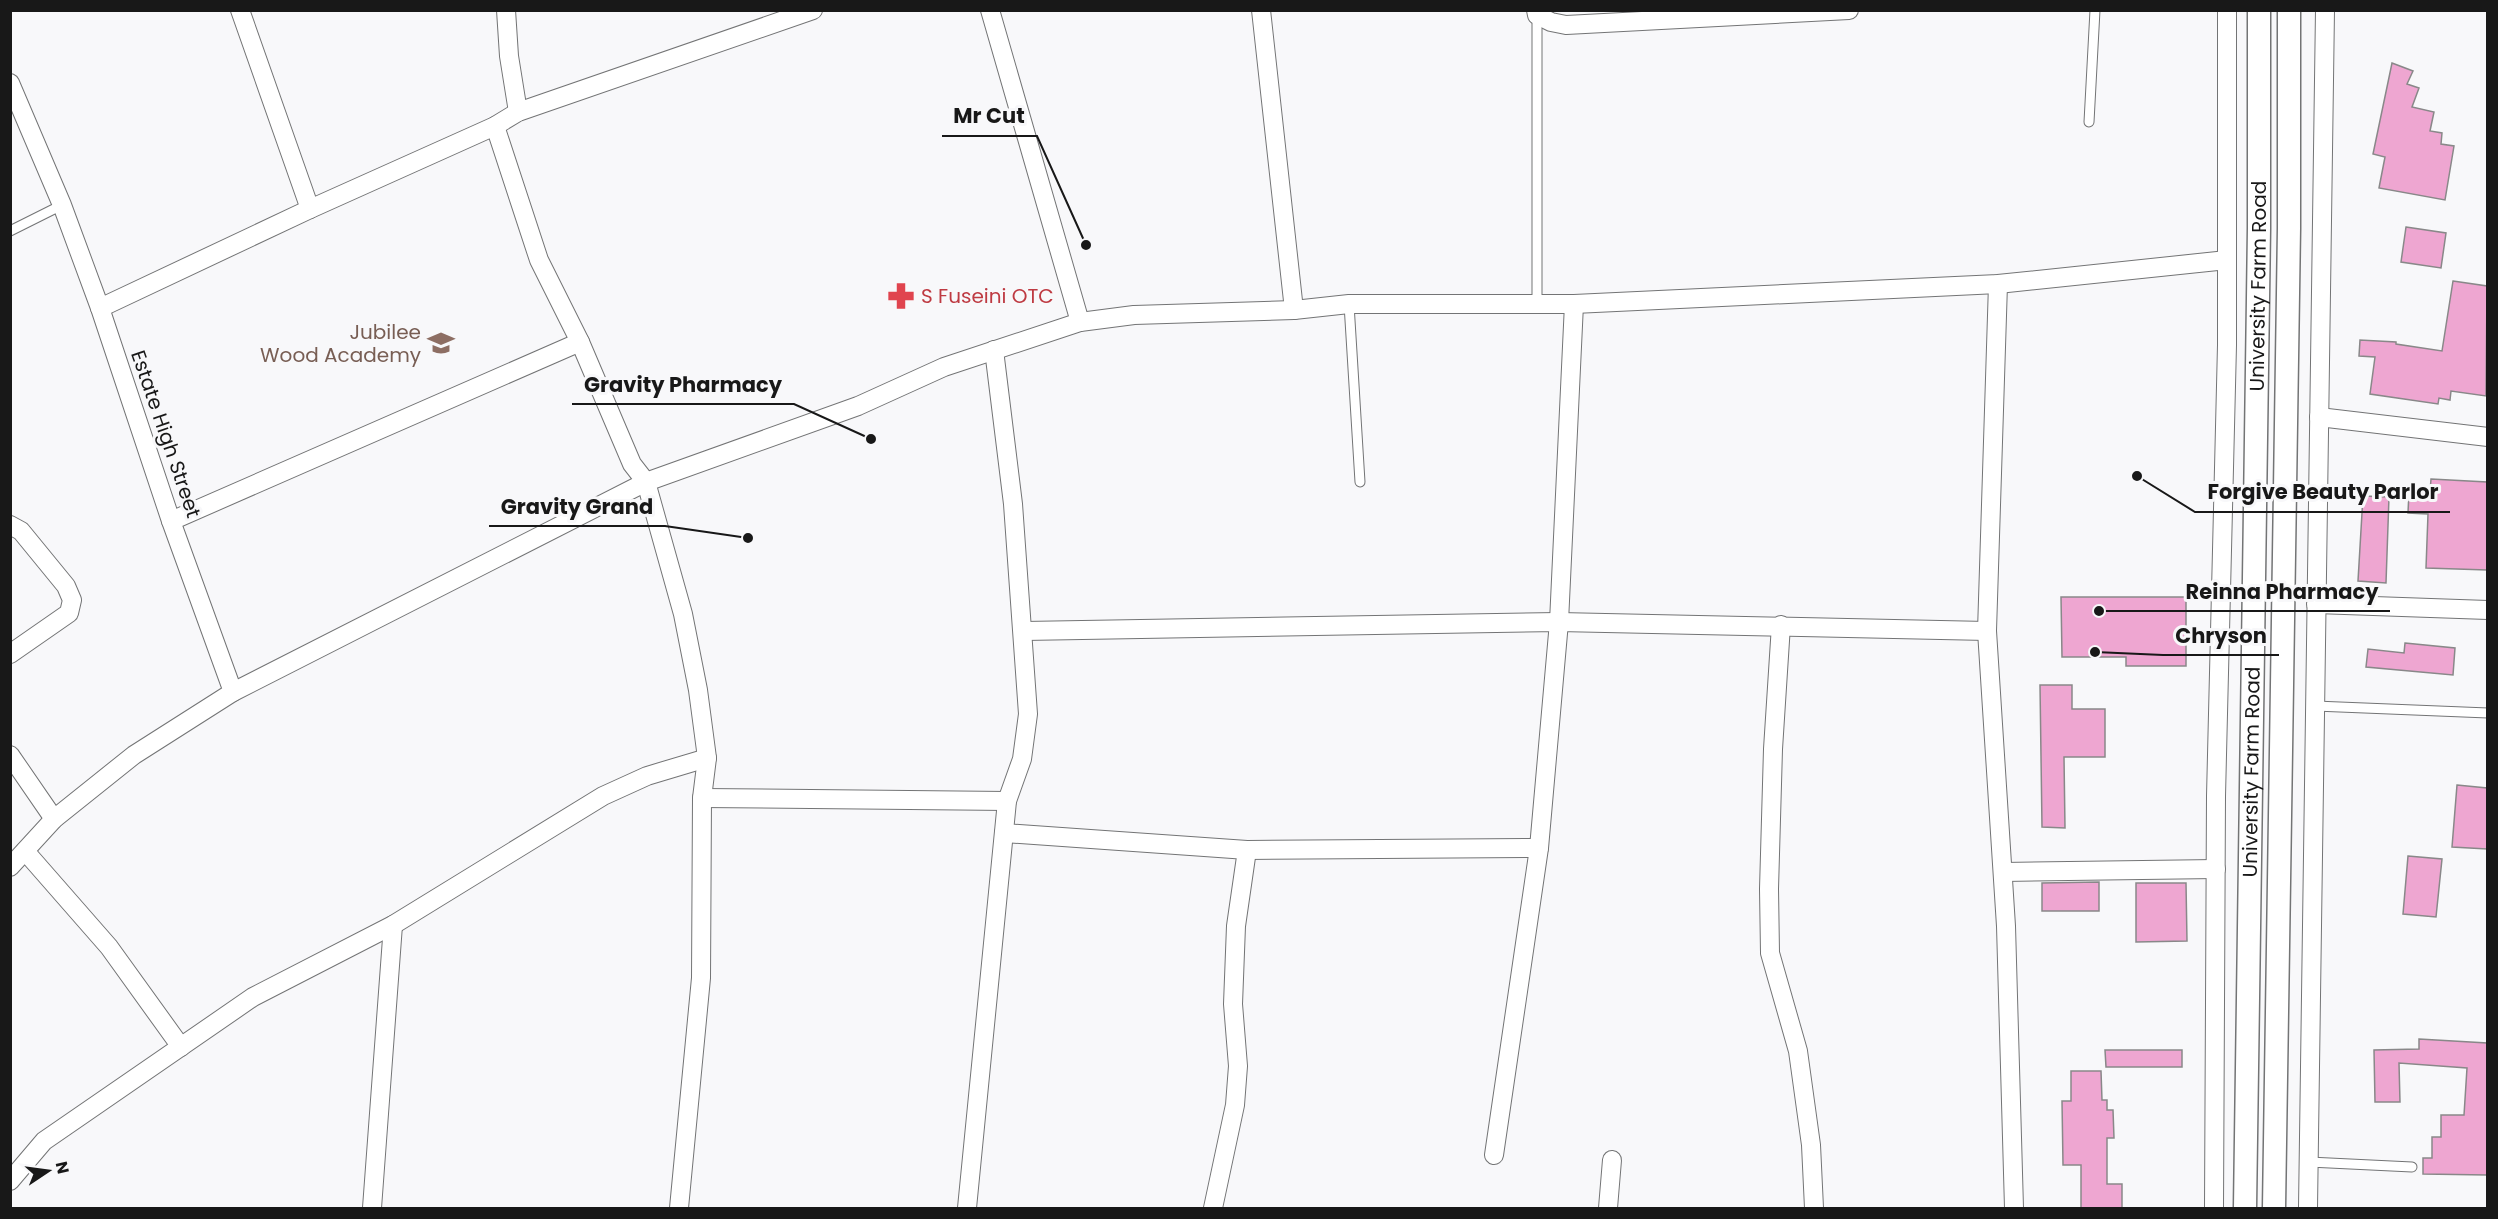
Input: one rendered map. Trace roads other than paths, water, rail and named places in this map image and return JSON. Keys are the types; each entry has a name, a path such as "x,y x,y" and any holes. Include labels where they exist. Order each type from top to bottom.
{"street":[{"path":"240,10 310,209"},
{"path":"506,10 509,56 518,112"},
{"path":"100,308 310,209 495,126 518,112 813,10"},
{"path":"990,10 1080,322"},
{"path":"1261,10 1294,310"},
{"path":"1536,13 1551,22 1566,26 1849,10"},
{"path":"2214,1209 2216,869 2227,260 2227,10"},
{"name":"University Farm Road","path":"2245,1209 2259,228 2259,10"},
{"name":"University Farm Road","path":"2274,1209 2289,228 2289,10"},
{"path":"2308,1209 2325,10"},
{"name":"Estate High Street","path":"10,83 62,205 100,308 171,520 233,692"},
{"path":"495,126 539,260 580,342 632,464 646,482 683,614 698,690 707,758 702,798 701,978 679,1209"},
{"path":"10,867 54,819 134,755 233,692 646,482 858,406 944,368 1080,322 1134,315 1294,310 1349,304 1574,304 1998,284 2227,260"},
{"path":"1998,284 1987,631 2003,872 2014,1209"},
{"path":"1494,1155 1539,848 1559,622 1574,304"},
{"path":"171,520 580,342"},
{"path":"968,1209 1006,801 1022,759 1028,714 1024,631 1013,504 994,350"},
{"path":"2319,417 2487,437"},
{"path":"10,525 21,531 66,586 72,600 69,613 10,654"},
{"path":"2316,604 2487,610"},
{"path":"1024,631 1559,622 1987,631"},
{"path":"1781,625 1773,749 1769,889 1770,953 1798,1051 1811,1145 1814,1209"},
{"path":"10,754 54,819"},
{"path":"10,1181 44,1141 253,996 393,925 603,796 647,776 707,758"},
{"path":"702,798 1006,801"},
{"path":"1004,833 1247,850 1539,848"},
{"path":"1213,1209 1235,1105 1238,1066 1233,1004 1236,926 1247,850"},
{"path":"25,851 109,947 181,1047"},
{"path":"2003,872 2216,869"},
{"path":"372,1209 393,925"},
{"path":"1608,1209 1612,1160"}],"lane":[{"path":"2089,122 2095,10"},
{"path":"1536,13 1537,305"},
{"path":"10,231 62,205"},
{"path":"1349,304 1360,482"},
{"path":"2315,706 2487,713"},
{"path":"2309,1162 2412,1167"}],"place":[{"name":"Mr Cut","path":"1086,245"},
{"name":"S Fuseini OTC","path":"901,296"},
{"name":"Jubilee Wood Academy","path":"441,343"},
{"name":"Gravity Pharmacy","path":"871,439"},
{"name":"Forgive Beauty Parlor","path":"2137,476"},
{"name":"Gravity Grand","path":"748,538"},
{"name":"Reinna Pharmacy","path":"2099,611"},
{"name":"Chryson","path":"2095,652"}]}
